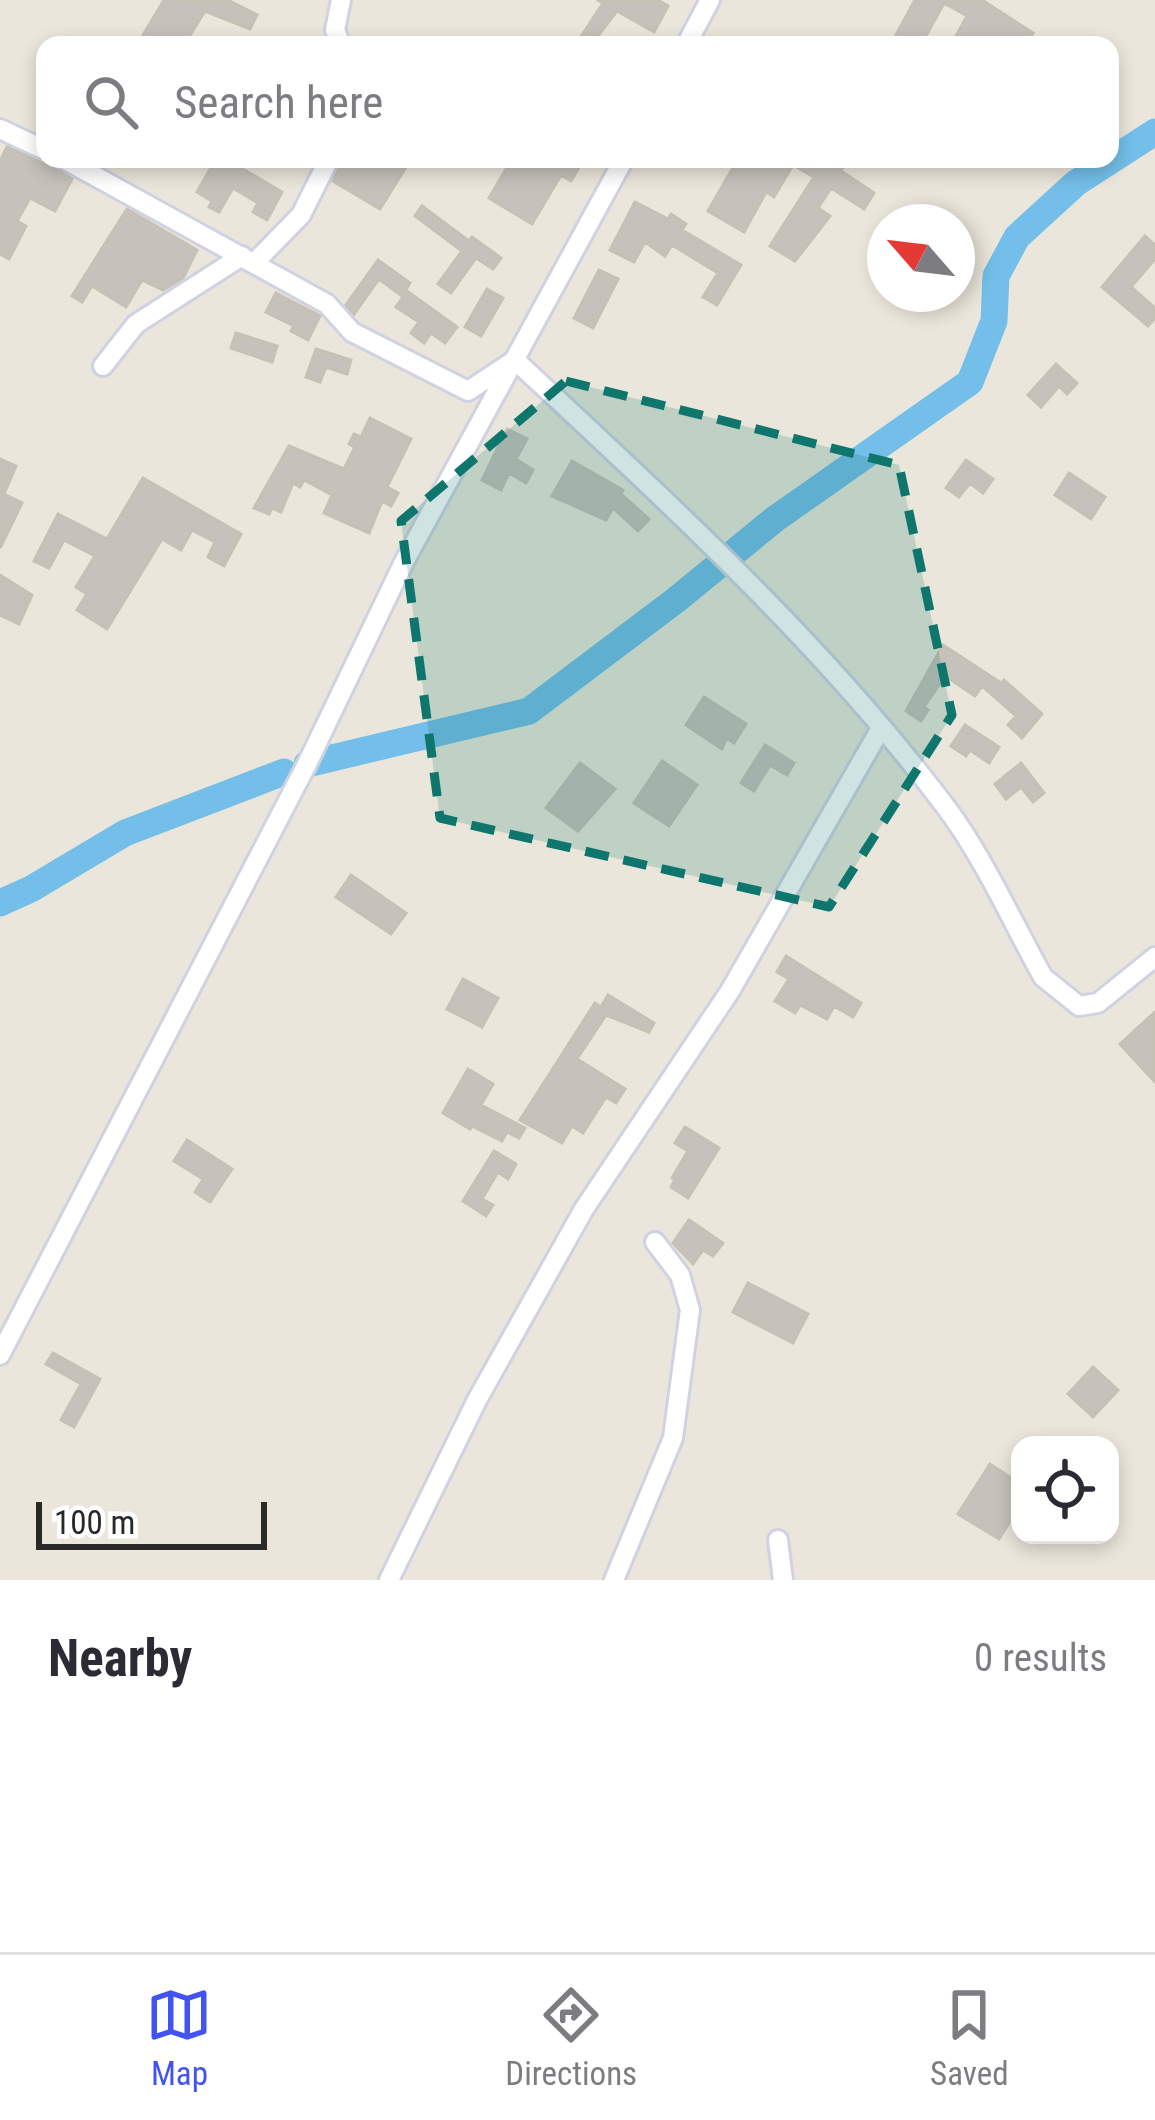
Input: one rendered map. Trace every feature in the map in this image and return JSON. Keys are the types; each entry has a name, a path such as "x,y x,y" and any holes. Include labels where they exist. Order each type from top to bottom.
{"street":[{"path":"337,36 341,0"},
{"path":"691,36 710,0"},
{"path":"0,129 36,146"},
{"path":"80,168 327,304 352,332 468,391 515,361"},
{"path":"104,366 136,324 248,260 301,215 324,168"},
{"path":"0,1355 308,764 404,562 619,168"},
{"path":"515,361 732,563 880,728 951,813 1043,977 1060,994 1079,1006 1097,1003 1155,957"},
{"path":"398,1577 477,1400 584,1209 730,991 880,728"},
{"path":"614,1580 673,1438 690,1310 680,1276 656,1242"},
{"path":"778,1540 783,1580"}],"highlighted area":[{"path":"566,381 899,465 952,715 829,907 440,818 401,521"}],"building":[{"path":"164,0 228,0 257,15 250,29 205,11 190,36 142,36"},
{"path":"597,0 658,0 668,6 654,32 617,11 598,36 581,36 603,3"},
{"path":"915,0 982,0 1033,33 956,36 967,16 944,3 926,36 896,35"},
{"path":"7,147 36,159 36,168 55,168 72,179 55,211 30,198 17,221 26,226 9,259 0,254 0,161"},
{"path":"211,168 241,168 282,192 267,220 253,212 258,203 233,188 219,212 197,192"},
{"path":"338,168 405,168 380,209 333,181"},
{"path":"507,168 579,168 571,181 561,175 532,224 489,198"},
{"path":"733,168 791,168 774,197 766,192 744,232 708,211"},
{"path":"798,168 843,168 874,193 864,209 831,188 818,208 830,216 795,261 770,246 814,177"},
{"path":"635,202 668,219 671,214 686,224 682,230 741,265 717,305 703,297 718,273 672,245 665,256 645,242 634,262 610,250"},
{"path":"422,206 501,258 493,269 476,258 451,293 438,284 462,251 415,216"},
{"path":"127,209 197,250 183,278 163,290 142,280 126,307 92,286 82,302 72,296"},
{"path":"1145,236 1155,245 1155,259 1131,287 1155,308 1155,318 1148,326 1102,287"},
{"path":"378,260 410,283 402,296 379,279 354,314 346,305"},
{"path":"599,270 618,279 593,328 574,318"},
{"path":"487,289 503,298 481,336 465,327"},
{"path":"407,291 457,327 445,343 431,333 424,343 411,333 419,322 396,307"},
{"path":"276,293 320,316 308,340 291,331 294,326 266,312"},
{"path":"236,333 277,346 272,362 231,348"},
{"path":"316,349 351,360 347,374 326,367 320,382 306,377"},
{"path":"1056,364 1077,383 1067,394 1059,386 1041,407 1028,395"},
{"path":"370,418 411,439 387,487 398,493 391,506 382,501 369,533 324,513 332,495 304,480 300,487 293,483 281,512 272,508 269,514 254,508 289,446 344,469 355,447 349,444 354,434 361,437"},
{"path":"507,429 527,439 516,459 533,470 526,483 509,473 501,490 482,480"},
{"path":"0,459 16,466 4,494 22,503 0,548"},
{"path":"966,460 993,479 983,493 970,483 959,497 946,488"},
{"path":"572,461 623,490 621,494 649,519 638,531 613,508 606,520 552,496"},
{"path":"1069,473 1105,497 1091,519 1055,495"},
{"path":"143,478 241,534 224,566 208,557 215,542 192,530 181,550 162,539 107,629 77,610 87,594 76,587 95,556 64,540 49,568 34,561 58,514 107,539"},
{"path":"0,575 32,595 19,624 0,615"},
{"path":"943,645 1001,683 1004,680 1042,714 1022,738 1008,725 1016,716 982,686 975,696 945,676 924,707 928,710 921,721 906,711"},
{"path":"704,697 746,724 734,743 726,738 722,749 686,725"},
{"path":"965,725 999,747 989,763 970,750 966,756 951,746"},
{"path":"765,745 794,763 787,775 770,765 754,791 741,783"},
{"path":"662,761 697,785 669,826 634,803"},
{"path":"580,763 615,789 578,831 546,808"},
{"path":"1021,763 1044,793 1033,802 1021,787 1006,799 995,784"},
{"path":"351,875 406,913 391,934 336,897"},
{"path":"786,956 861,1003 853,1017 834,1006 827,1019 800,1005 795,1013 775,1001 789,979 777,972"},
{"path":"463,979 498,998 482,1027 447,1009"},
{"path":"608,995 654,1023 649,1032 606,1015 577,1059 625,1089 616,1103 606,1097 583,1133 572,1126 562,1143 520,1120 595,1003 601,1007"},
{"path":"1155,1012 1155,1082 1120,1044"},
{"path":"468,1069 493,1084 481,1105 525,1128 519,1138 507,1132 502,1141 443,1113"},
{"path":"685,1127 719,1148 688,1198 671,1187 688,1151 675,1143"},
{"path":"187,1140 232,1169 210,1202 195,1192 203,1179 174,1161"},
{"path":"494,1151 516,1164 508,1179 498,1172 482,1199 493,1205 486,1216 463,1201"},
{"path":"689,1220 723,1243 713,1256 703,1250 693,1264 673,1243"},
{"path":"748,1283 808,1314 793,1343 733,1312"},
{"path":"53,1353 100,1379 74,1427 61,1420 81,1384 46,1364"},
{"path":"1093,1367 1118,1390 1093,1417 1068,1394"},
{"path":"990,1464 1011,1478 1011,1520 999,1539 958,1514"}],"waterway":[{"path":"1119,155 1155,132"},
{"path":"307,764 529,711 775,519 970,382 994,321 996,276 1017,237 1099,168"},
{"path":"0,903 125,833 284,772"}]}
